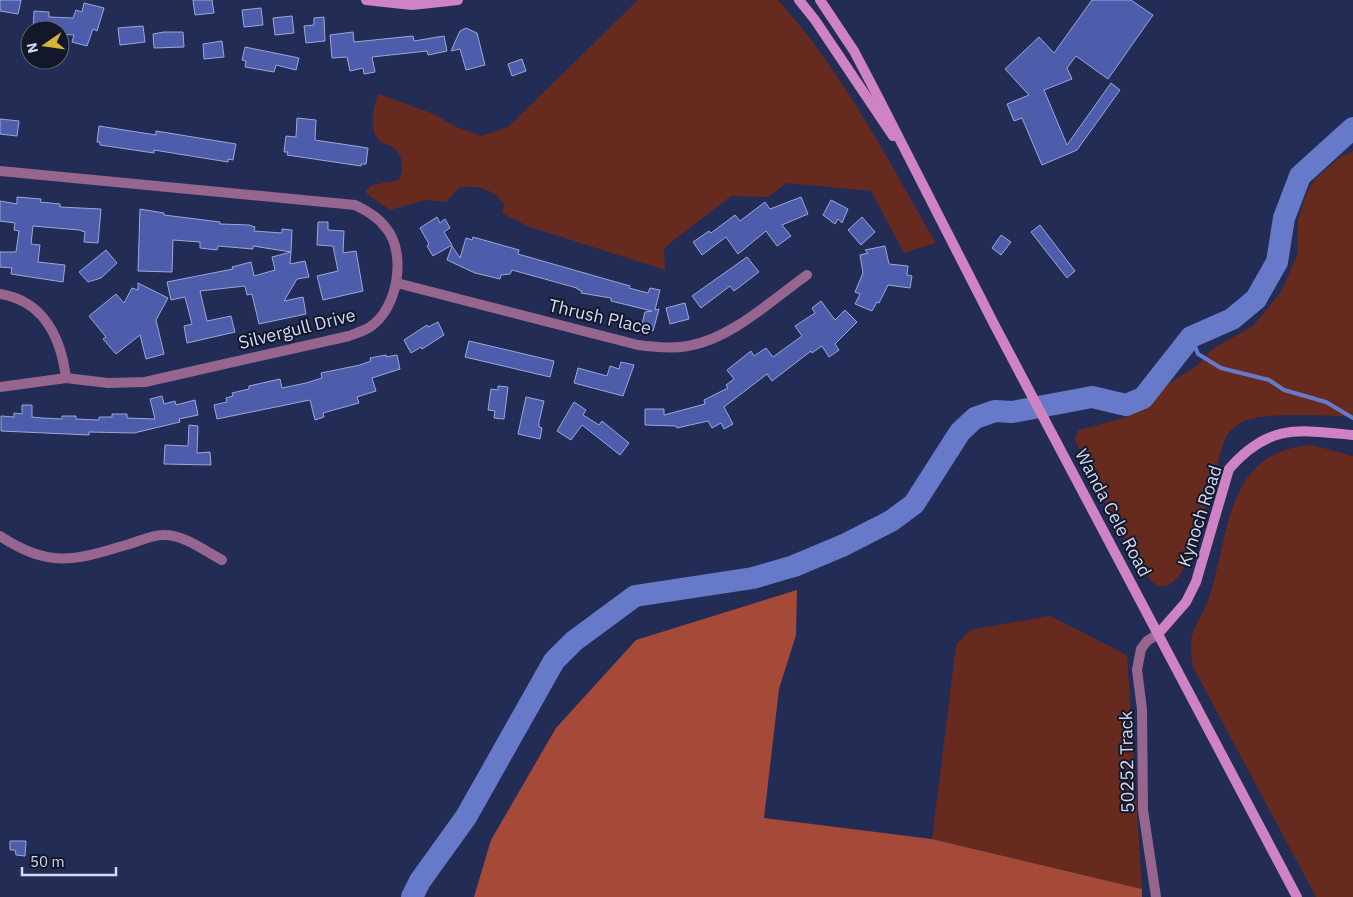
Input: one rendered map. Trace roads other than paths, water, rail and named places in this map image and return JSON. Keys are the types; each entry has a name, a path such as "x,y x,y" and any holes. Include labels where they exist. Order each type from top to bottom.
{"street":[{"path":"366,0 412,5 458,0"},
{"name":"Wanda Cele Road","path":"799,0 815,20 890,132 901,144"},
{"name":"Wanda Cele Road","path":"820,0 854,52 889,116 901,144 994,326 1084,492 1297,897"},
{"name":"Silvergull Drive","path":"0,171 355,205 372,214 387,229 395,248 397,284 382,315 371,326 349,336 145,382 108,384 66,378 0,387"},
{"name":"Thrush Place","path":"397,284 638,345 667,348 687,347 721,336 808,275"},
{"path":"0,294 20,299 38,310 52,328 63,354 66,378"},
{"name":"Kynoch Road","path":"1158,634 1186,602 1196,582 1229,469 1239,457 1250,447 1286,432 1303,431 1353,435"},
{"path":"0,536 19,549 39,557 61,560 83,558 164,535 180,538 222,560"},
{"name":"50252 Track","path":"1156,897 1143,810 1142,709 1137,670 1141,649 1158,634"}],"waterway":[{"path":"412,897 420,881 466,817 554,661 574,641 635,596 753,578 794,566 844,545 891,521 914,504 960,432 975,418 995,411 1012,412 1092,397 1126,405 1143,398 1191,337 1232,319 1256,299 1277,262 1284,218 1300,176 1353,128"},
{"path":"1191,337 1198,354 1221,368 1269,380 1284,390 1326,402 1353,418"}]}
